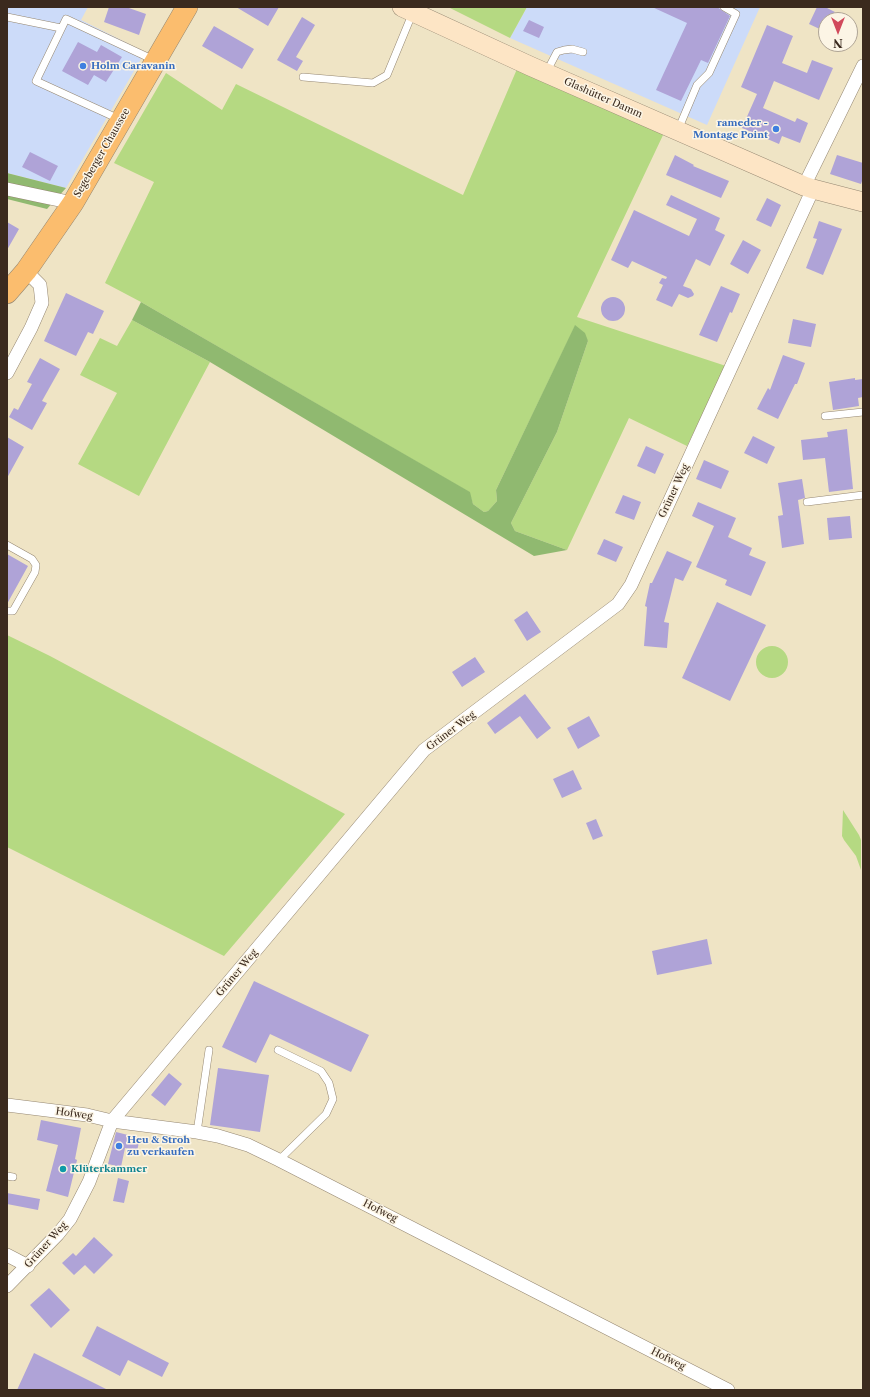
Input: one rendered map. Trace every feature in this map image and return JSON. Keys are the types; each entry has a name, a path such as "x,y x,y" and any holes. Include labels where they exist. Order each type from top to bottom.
{"main road":[{"name":"Segeberger Chaussee","path":"7,293 26,271 72,204 187,7"}],"street":[{"name":"Glashütter Damm","path":"408,10 546,73 809,188 863,202"},
{"path":"809,188 863,66"},
{"name":"Grüner Weg","path":"7,1286 28,1266 70,1219 90,1182 112,1121 424,750 618,604 631,585 809,188"},
{"path":"7,189 72,204"},
{"path":"7,372 31,328 42,302 40,285 26,271"},
{"name":"Hofweg","path":"7,1105 87,1115 112,1121 197,1132 218,1136 248,1146 279,1160 728,1390"},
{"path":"7,1255 28,1266"}],"lane":[{"path":"678,131 697,85 709,73 736,14 724,7"},
{"path":"303,77 373,82 387,75 408,10"},
{"path":"7,17 61,28"},
{"path":"121,120 36,81 66,19 156,60"},
{"path":"546,73 557,52 572,49 583,52"},
{"path":"825,416 863,412"},
{"path":"807,502 863,495"},
{"path":"7,546 32,559 36,565 35,572 13,611 7,611"},
{"path":"197,1132 209,1050"},
{"path":"278,1050 321,1071 329,1083 333,1100 326,1114 279,1160"}],"shaded area":[{"path":"7,7 88,7 81,20 145,52 66,188 7,173"},
{"path":"527,7 760,7 707,125 510,38"}],"green space":[{"path":"448,7 527,7 510,38"},
{"path":"517,69 664,133 577,317 726,366 687,446 629,418 567,550 515,531 511,523 557,432 588,341 575,326 496,490 497,501 488,511 484,512 473,504 469,492 141,302 105,283 154,182 114,163 166,73 222,110 236,84 463,195"},
{"path":"7,173 66,188 47,209 7,199"},
{"path":"141,302 470,492 473,504 484,512 488,511 497,501 496,490 575,325 585,333 588,341 557,432 511,523 515,531 567,550 534,556 210,362 132,320"},
{"path":"132,320 210,362 139,496 78,464 117,393 80,375 100,338 117,346"},
{"path":"7,635 50,656 345,814 224,956 7,847"},
{"path":"769,646 775,646 784,650 788,662 784,674 775,678 769,678 760,674 756,665 756,659 760,650"},
{"path":"843,810 861,840 861,870 856,856 842,836"}],"building":[{"path":"109,7 126,7 146,14 139,35 104,22"},
{"path":"236,7 279,7 268,26"},
{"path":"652,7 717,7 730,16 708,63 701,60 681,101 656,90 687,23"},
{"path":"817,7 825,7 835,12 818,12 818,28 809,24"},
{"path":"302,17 315,25 296,57 303,61 297,71 277,60"},
{"path":"529,20 544,27 539,38 523,31"},
{"path":"767,25 793,36 782,63 807,73 812,60 833,68 819,100 774,81 763,108 795,122 797,118 808,123 800,143 782,136 779,144 742,128 757,94 741,87"},
{"path":"214,26 254,49 242,69 202,46"},
{"path":"78,42 97,52 101,45 122,57 106,82 94,75 88,85 62,71"},
{"path":"30,152 58,166 50,181 22,167"},
{"path":"675,155 694,165 693,166 729,181 721,198 666,175"},
{"path":"837,155 863,163 863,178 861,184 830,174"},
{"path":"671,195 720,218 715,230 725,235 710,266 696,259 683,286 691,289 694,294 693,296 688,298 679,294 672,307 656,300 663,285 659,283 662,278 666,279 667,277 632,261 628,268 611,260 634,210 689,236 697,219 666,205"},
{"path":"767,198 781,205 771,227 756,220"},
{"path":"819,221 842,229 823,275 806,268 817,239 813,238"},
{"path":"7,222 19,229 7,250"},
{"path":"743,240 761,250 748,274 730,264"},
{"path":"721,286 740,294 732,313 730,312 717,342 699,335"},
{"path":"66,293 104,311 93,334 88,332 76,356 44,341"},
{"path":"613,297 621,301 625,309 621,317 613,321 605,317 601,309 605,301"},
{"path":"793,319 816,324 811,347 788,343"},
{"path":"783,355 805,363 797,384 795,384 778,419 757,409 768,388 770,390"},
{"path":"40,358 60,369 42,401 47,403 32,430 9,417 14,408 18,410 32,384 27,382"},
{"path":"855,378 855,380 863,379 863,397 858,398 859,406 833,410 829,382"},
{"path":"847,429 853,489 829,492 825,458 803,460 801,440 828,437 827,432"},
{"path":"753,436 775,447 767,464 744,453"},
{"path":"7,437 24,447 7,478"},
{"path":"646,446 664,454 655,474 637,466"},
{"path":"704,460 729,471 721,489 696,479"},
{"path":"802,479 805,498 798,500 804,544 782,548 778,516 783,515 778,483"},
{"path":"623,495 641,502 634,520 615,513"},
{"path":"698,502 736,518 728,537 752,548 749,555 766,562 751,596 725,585 727,580 696,567 714,526 692,516"},
{"path":"850,516 852,538 829,540 827,518"},
{"path":"604,539 623,547 616,562 597,554"},
{"path":"667,551 692,562 683,581 675,578 664,622 669,623 667,648 644,646 647,607 645,606 650,583 652,583"},
{"path":"7,554 28,566 7,604"},
{"path":"717,602 766,625 730,701 682,678"},
{"path":"527,611 541,632 527,641 514,620"},
{"path":"475,657 485,672 462,687 452,672"},
{"path":"525,694 551,728 537,739 520,716 495,734 487,723"},
{"path":"589,716 600,736 578,749 567,728"},
{"path":"573,770 582,789 562,798 553,779"},
{"path":"596,819 603,836 593,840 586,823"},
{"path":"707,939 712,964 657,975 652,951"},
{"path":"254,981 369,1035 351,1072 270,1034 256,1063 222,1047"},
{"path":"218,1068 269,1075 260,1132 210,1125"},
{"path":"169,1073 182,1084 165,1106 151,1095"},
{"path":"41,1120 81,1128 75,1159 77,1160 68,1197 46,1191 58,1145 37,1140"},
{"path":"116,1132 140,1138 137,1151 125,1148 121,1167 108,1164"},
{"path":"118,1178 129,1181 124,1203 113,1201"},
{"path":"7,1193 40,1199 38,1210 7,1204"},
{"path":"94,1237 113,1255 94,1274 85,1265 74,1275 62,1263 73,1253 76,1256"},
{"path":"49,1288 70,1310 51,1328 30,1305"},
{"path":"97,1326 169,1363 162,1377 128,1360 120,1376 82,1356"},
{"path":"34,1353 108,1390 17,1390"}],"place":[{"name":"Holm Caravanin","path":"83,66"},
{"name":"rameder - Montage Point","path":"776,129"},
{"name":"Heu & Stroh zu verkaufen","path":"119,1146"},
{"name":"Klüterkammer","path":"63,1169"}]}
